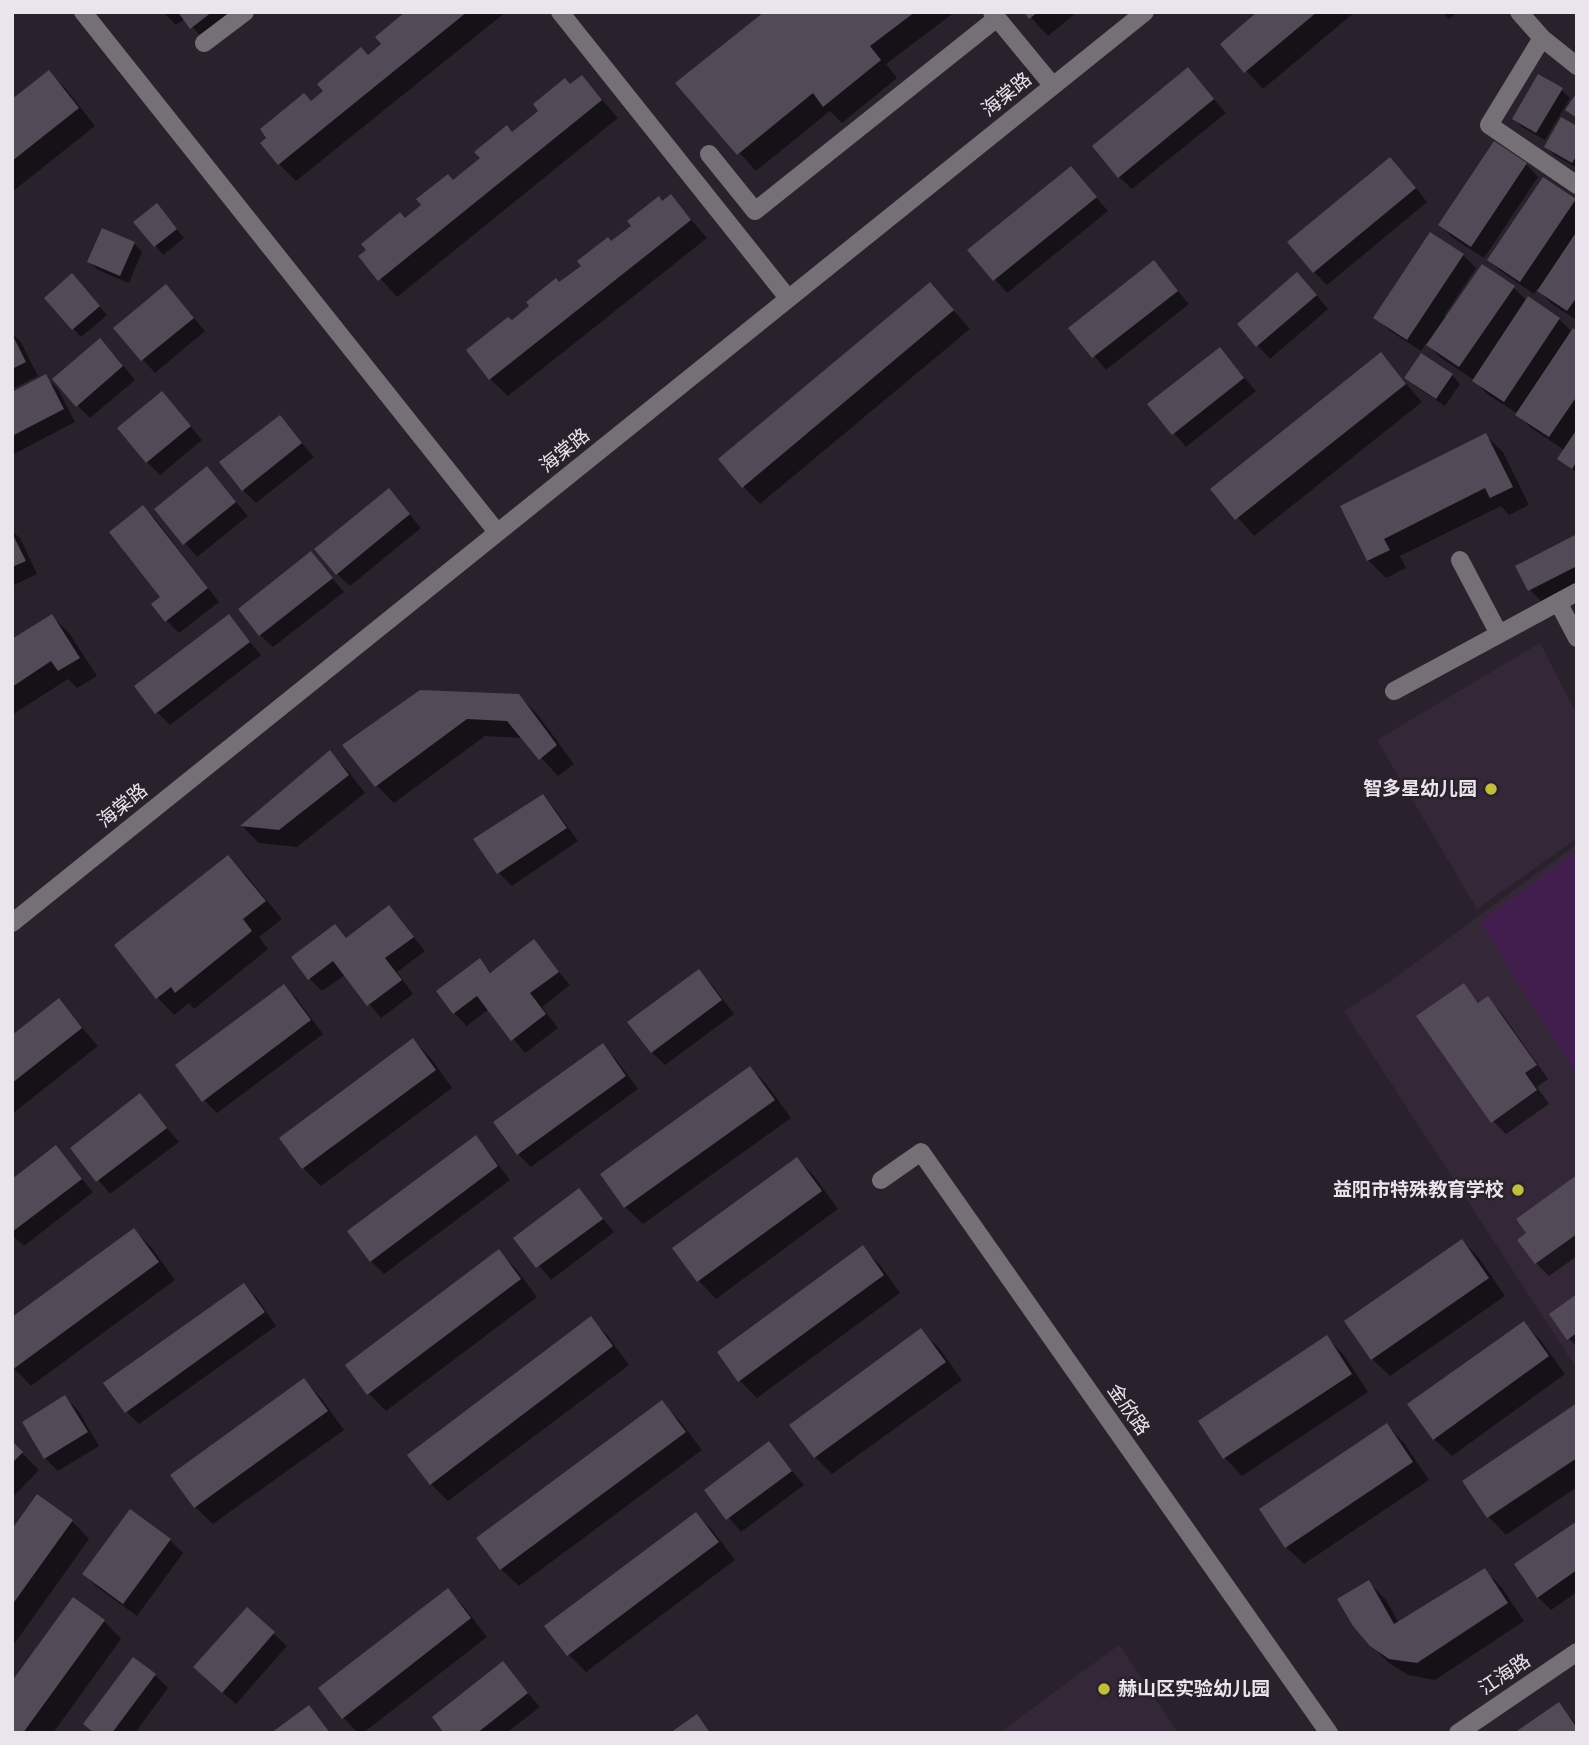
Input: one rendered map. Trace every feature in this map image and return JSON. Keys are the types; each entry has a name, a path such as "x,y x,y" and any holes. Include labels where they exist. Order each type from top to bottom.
{"street":[{"path":"83,12 497,532"},
{"path":"204,43 245,12"},
{"path":"561,12 788,298"},
{"name":"海棠路","path":"12,922 1144,12"},
{"path":"1519,12 1542,38 1577,66"},
{"path":"709,154 755,211 995,15 1053,86"},
{"path":"1542,38 1489,125 1577,185"},
{"path":"1460,560 1499,634"},
{"path":"1394,691 1577,592"},
{"path":"1558,602 1577,638"},
{"name":"金欣路","path":"881,1180 921,1152 1329,1733"},
{"name":"江海路","path":"1458,1733 1577,1652"}],"shaded area":[{"name":"智多星幼儿园","path":"1540,643 1577,715 1577,838 1477,909 1377,740"},
{"name":"益阳市特殊教育学校","path":"1577,844 1577,1369 1344,1011 1385,985"},
{"path":"1577,850 1577,1075 1480,922"},
{"name":"赫山区实验幼儿园","path":"1119,1645 1178,1733 999,1733"}],"building":[{"path":"178,12 212,12 190,29"},
{"path":"405,12 467,12 278,165 260,143 266,138 260,129 304,93 311,101 323,91 317,84 361,47 368,55 381,44 375,37"},
{"path":"764,12 915,12 870,46 881,60 823,107 813,93 737,155 675,83"},
{"path":"1024,12 1038,12 1029,19"},
{"path":"1257,12 1317,12 1244,73 1220,44"},
{"path":"1188,67 1214,99 1118,178 1092,146"},
{"path":"49,70 79,108 12,161 12,99"},
{"path":"1538,74 1563,88 1536,133 1512,119"},
{"path":"582,75 602,100 378,281 358,256 366,250 361,244 400,212 405,218 421,205 416,199 448,174 453,180 480,158 474,152 507,125 512,132 538,111 533,104 565,78 570,84"},
{"path":"1577,92 1577,118 1565,110"},
{"path":"1561,117 1577,126 1577,155 1572,163 1544,147"},
{"path":"1494,141 1527,163 1471,247 1438,225"},
{"path":"1390,157 1416,188 1313,273 1287,242"},
{"path":"1071,166 1097,197 993,281 967,250"},
{"path":"1543,177 1576,199 1520,282 1487,260"},
{"path":"671,194 691,220 489,380 466,350 508,317 512,320 529,306 526,302 556,278 559,282 581,266 577,261 608,237 611,241 631,226 627,221 659,196 662,201"},
{"path":"157,203 177,229 154,247 133,222"},
{"path":"102,228 135,242 120,276 87,262"},
{"path":"1577,231 1577,297 1567,311 1537,291"},
{"path":"1430,232 1464,254 1407,340 1373,318"},
{"path":"1154,260 1178,291 1092,358 1068,328"},
{"path":"1482,264 1515,286 1459,367 1426,345"},
{"path":"1297,272 1317,295 1256,347 1237,324"},
{"path":"72,273 100,306 72,330 44,298"},
{"path":"930,282 954,310 742,488 718,459"},
{"path":"166,284 194,318 141,361 113,328"},
{"path":"1528,296 1560,318 1504,402 1472,381"},
{"path":"1573,328 1577,331 1577,396 1549,437 1515,415"},
{"path":"12,334 26,362 12,369"},
{"path":"100,338 123,366 76,407 52,379"},
{"path":"1220,347 1244,378 1172,435 1147,404"},
{"path":"1381,352 1406,384 1235,520 1210,489"},
{"path":"1421,353 1453,374 1436,399 1404,378"},
{"path":"46,374 64,409 12,436 12,392"},
{"path":"162,391 191,426 146,463 117,428"},
{"path":"280,415 302,443 242,491 219,462"},
{"path":"1577,429 1577,461 1572,469 1557,459"},
{"path":"1486,433 1513,487 1490,498 1485,488 1384,539 1390,550 1367,561 1340,506"},
{"path":"207,466 236,502 183,545 154,509"},
{"path":"389,488 410,514 336,575 314,549"},
{"path":"143,505 208,588 165,622 151,604 160,597 109,532"},
{"path":"12,533 26,561 12,567"},
{"path":"1577,534 1577,566 1528,591 1515,566"},
{"path":"311,551 333,578 259,636 238,609"},
{"path":"52,614 80,658 58,671 51,661 12,687 12,639"},
{"path":"229,614 250,642 155,714 134,686"},
{"path":"420,690 519,694 557,745 539,760 507,721 467,719 375,787 342,745"},
{"path":"330,750 349,775 279,830 240,826"},
{"path":"543,794 567,828 497,874 473,839"},
{"path":"228,855 266,901 243,919 252,931 175,993 171,987 156,999 114,945"},
{"path":"389,905 414,937 385,958 402,980 367,1006 333,961 308,980 291,957 335,924 346,938"},
{"path":"534,939 559,972 530,993 546,1014 511,1041 477,996 453,1014 436,991 480,958 490,973"},
{"path":"699,969 722,1000 651,1053 627,1022"},
{"path":"1464,983 1478,1003 1488,996 1537,1065 1525,1073 1537,1090 1491,1123 1416,1016"},
{"path":"284,984 311,1020 202,1102 175,1065"},
{"path":"59,998 82,1028 12,1083 12,1035"},
{"path":"413,1038 436,1070 302,1169 279,1138"},
{"path":"603,1043 626,1076 517,1155 493,1122"},
{"path":"750,1066 775,1100 624,1208 600,1174"},
{"path":"140,1093 167,1128 96,1182 70,1148"},
{"path":"476,1135 498,1166 370,1262 347,1231"},
{"path":"56,1145 82,1179 12,1232 12,1179"},
{"path":"797,1157 822,1191 697,1282 672,1248"},
{"path":"1577,1175 1577,1234 1535,1264 1517,1240 1526,1233 1516,1219"},
{"path":"579,1188 603,1219 536,1268 513,1238"},
{"path":"134,1228 159,1262 12,1370 12,1317"},
{"path":"1462,1239 1489,1278 1371,1360 1344,1321"},
{"path":"863,1245 884,1275 738,1382 717,1352"},
{"path":"499,1249 521,1279 367,1395 345,1365"},
{"path":"244,1283 265,1312 125,1413 103,1383"},
{"path":"1577,1294 1577,1333 1567,1340 1549,1314"},
{"path":"591,1316 613,1346 430,1485 407,1455"},
{"path":"1524,1321 1549,1356 1433,1440 1407,1404"},
{"path":"921,1328 946,1362 814,1458 789,1425"},
{"path":"1327,1335 1352,1374 1223,1459 1198,1421"},
{"path":"304,1378 328,1411 194,1508 170,1475"},
{"path":"65,1395 88,1432 44,1459 22,1422"},
{"path":"662,1400 686,1432 500,1570 476,1538"},
{"path":"1577,1403 1577,1458 1487,1518 1462,1481"},
{"path":"1387,1423 1413,1462 1285,1548 1259,1509"},
{"path":"12,1441 23,1452 12,1463"},
{"path":"769,1441 792,1471 726,1520 704,1490"},
{"path":"37,1494 73,1520 12,1605 12,1529"},
{"path":"130,1509 171,1539 123,1604 82,1574"},
{"path":"696,1512 719,1542 567,1656 544,1626"},
{"path":"1577,1521 1577,1570 1537,1598 1514,1564"},
{"path":"1485,1568 1508,1603 1417,1663 1389,1659 1370,1646 1353,1626 1337,1599 1369,1580 1394,1624"},
{"path":"448,1588 471,1618 342,1719 318,1688"},
{"path":"73,1597 105,1620 23,1733 12,1733 12,1681"},
{"path":"247,1607 275,1632 222,1693 193,1667"},
{"path":"133,1657 156,1674 112,1733 94,1733 83,1724"},
{"path":"503,1661 528,1693 477,1733 444,1733 432,1717"},
{"path":"1559,1702 1577,1728 1577,1733 1514,1733"},
{"path":"309,1705 330,1733 271,1733"},
{"path":"697,1714 710,1733 670,1733"}],"place":[{"name":"智多星幼儿园","path":"1491,789"},
{"name":"益阳市特殊教育学校","path":"1518,1190"},
{"name":"赫山区实验幼儿园","path":"1104,1689"}]}
